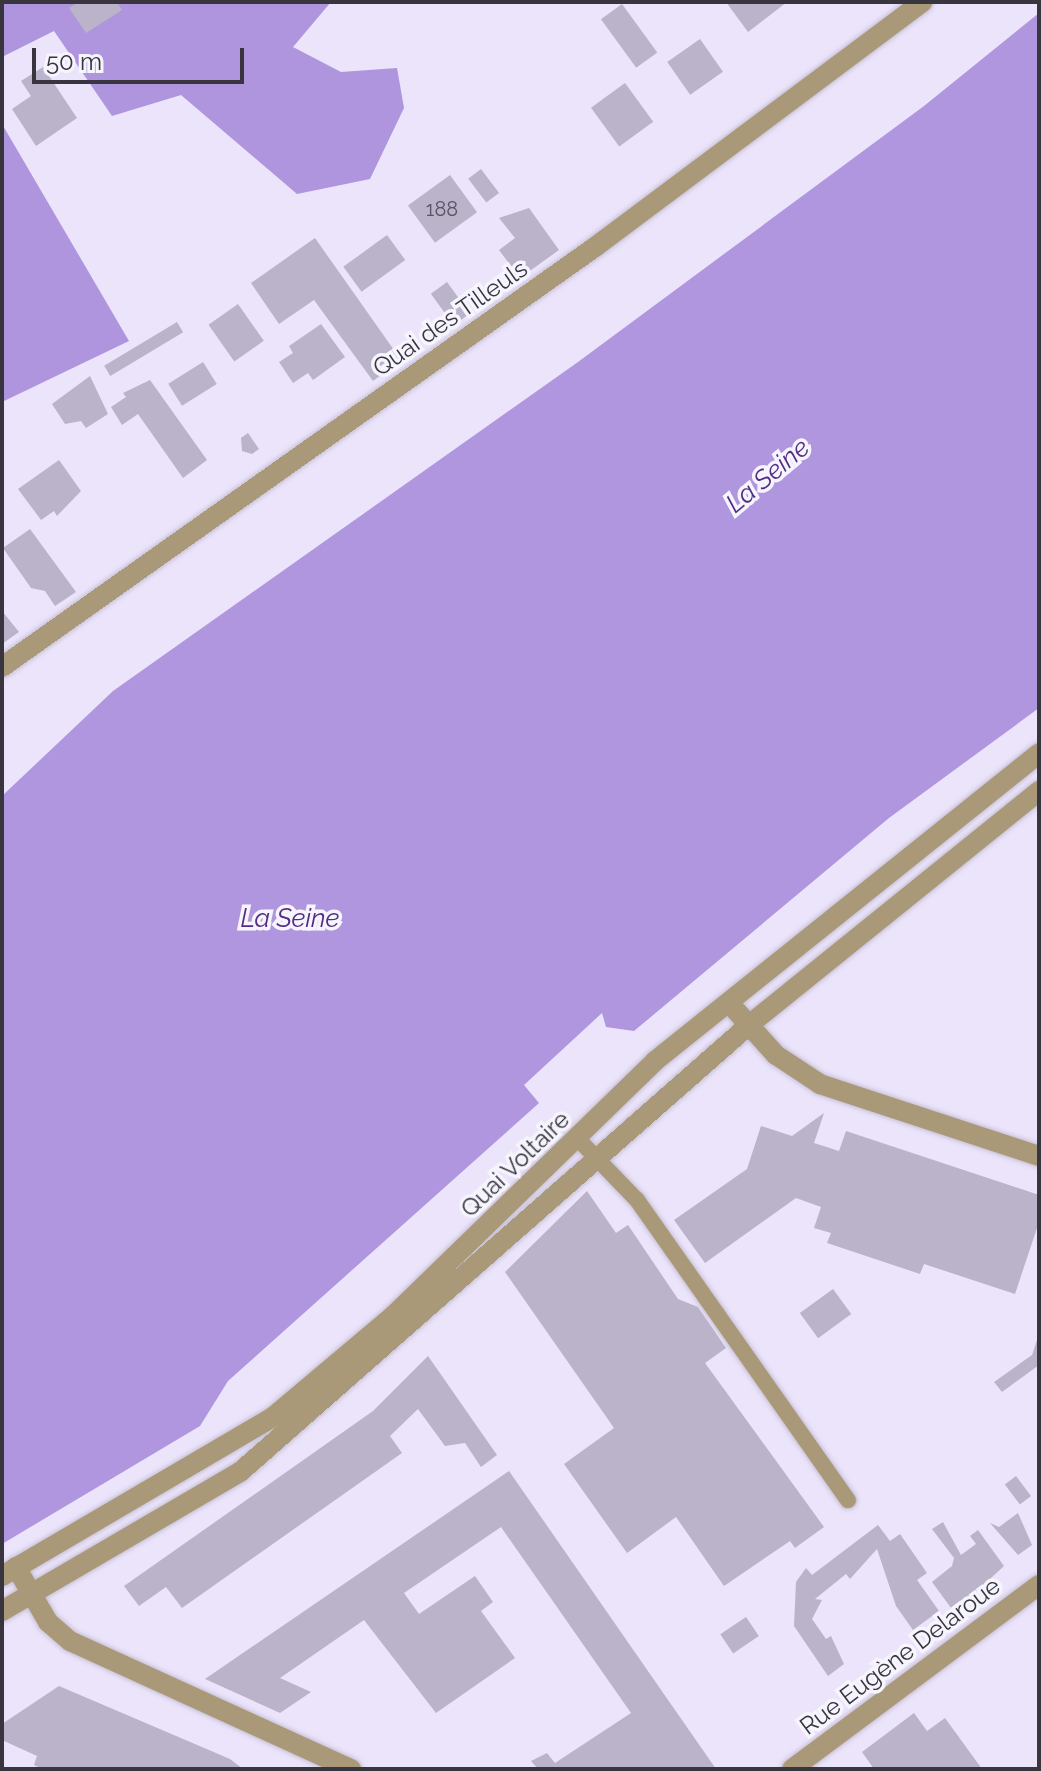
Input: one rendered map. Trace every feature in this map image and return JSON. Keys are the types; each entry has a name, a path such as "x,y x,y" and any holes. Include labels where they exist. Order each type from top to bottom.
{"street":[{"name":"Quai des Tilleuls","path":"2,667 595,247 922,2"},
{"name":"Quai Voltaire","path":"9,1572 273,1417 393,1316 579,1140 655,1061 730,1004 1039,753"},
{"name":"Quai Voltaire","path":"2,1611 240,1472 749,1025 1039,791"},
{"path":"730,1004 786,1064 820,1084 1039,1156"},
{"path":"9,1572 70,1641 351,1769"},
{"name":"Rue Eugène Delaroue","path":"792,1769 1039,1585"}],"lane":[{"path":"579,1140 594,1160 637,1200 848,1500"}],"shaded area":[{"path":"2,2 331,2 293,47 341,72 397,68 404,108 370,179 297,194 181,95 112,116 54,31 2,57"},
{"path":"2,124 129,341 2,402"}],"water":[{"name":"La Seine","path":"1039,13 1039,708 889,818 634,1031 606,1027 602,1013 524,1085 539,1103 228,1381 200,1426 2,1544 2,796 113,691 578,362 924,106"}],"building":[{"path":"78,2 117,2 122,10 86,33 69,8"},
{"path":"726,2 787,2 748,32"},
{"path":"622,4 657,53 636,68 601,19"},
{"path":"700,39 723,72 690,95 667,62"},
{"path":"43,67 77,118 36,146 12,109 31,96 21,81"},
{"path":"625,83 653,122 619,147 591,108"},
{"path":"481,169 499,193 486,203 468,179"},
{"path":"450,175 477,212 435,243 408,206"},
{"path":"529,208 559,250 520,278 499,250 515,238 499,218"},
{"path":"387,235 405,260 362,292 343,267"},
{"path":"315,238 401,360 373,381 314,300 279,324 251,283"},
{"path":"447,282 470,314 454,325 431,294"},
{"path":"238,304 264,341 234,362 209,325"},
{"path":"177,322 183,332 110,376 104,366"},
{"path":"321,324 345,357 313,380 308,373 293,383 279,362 293,353 289,346"},
{"path":"203,362 217,384 182,406 168,384"},
{"path":"90,376 108,414 86,428 81,421 65,424 52,404"},
{"path":"150,380 207,460 183,478 138,414 122,425 111,407 126,397 123,393"},
{"path":"248,433 259,449 252,454 242,451 241,438"},
{"path":"59,460 81,491 57,516 54,511 41,520 18,489"},
{"path":"30,529 76,592 55,606 45,591 31,588 3,548"},
{"path":"2,611 19,632 2,644"},
{"path":"824,1113 814,1143 839,1151 846,1131 1039,1195 1039,1222 1015,1294 924,1264 920,1274 827,1243 831,1233 814,1228 821,1207 796,1198 705,1263 674,1220 747,1169 761,1126 792,1136"},
{"path":"587,1191 616,1233 628,1225 678,1299 698,1307 726,1348 705,1363 824,1527 795,1548 790,1541 724,1586 676,1517 627,1553 564,1464 614,1428 505,1272"},
{"path":"833,1289 851,1314 818,1338 800,1313"},
{"path":"1039,1334 1039,1365 1002,1392 994,1382 1032,1355"},
{"path":"428,1356 497,1455 481,1467 465,1443 445,1446 418,1409 390,1436 402,1453 182,1608 166,1587 139,1606 124,1586 373,1411"},
{"path":"509,1471 716,1769 538,1769 531,1761 547,1753 555,1763 631,1713 501,1527 404,1593 419,1614 475,1576 493,1602 481,1611 515,1658 436,1713 364,1620 280,1678 311,1692 280,1713 205,1679"},
{"path":"1016,1476 1031,1496 1020,1504 1005,1484"},
{"path":"1018,1513 1032,1545 1018,1555 990,1523 999,1527"},
{"path":"943,1522 961,1555 976,1544 970,1536 978,1530 1004,1566 954,1612 932,1582 952,1566 954,1558 932,1529"},
{"path":"878,1525 890,1541 900,1534 927,1573 917,1580 939,1611 913,1630 896,1606 877,1549 850,1579 846,1574 815,1599 822,1600 812,1619 826,1639 831,1636 844,1664 828,1676 794,1626 796,1582 806,1568 812,1575"},
{"path":"746,1617 759,1636 733,1653 720,1634"},
{"path":"59,1686 230,1759 243,1769 42,1769 34,1765 37,1756 2,1740 2,1724"},
{"path":"914,1713 927,1731 945,1718 982,1769 874,1769 862,1752"}]}
